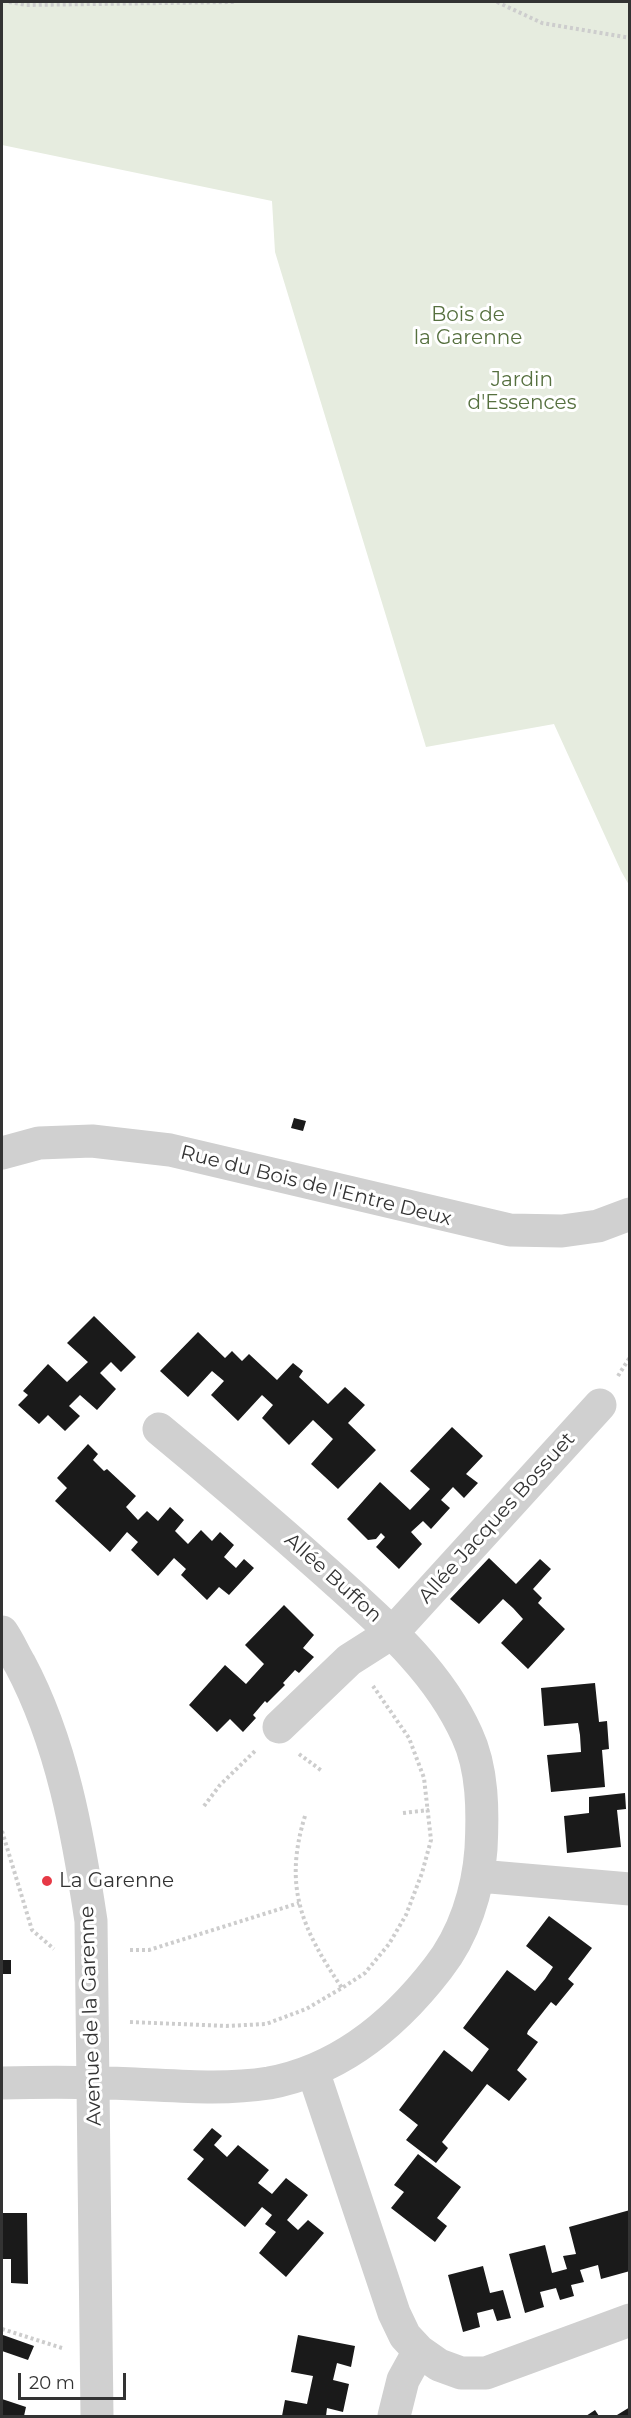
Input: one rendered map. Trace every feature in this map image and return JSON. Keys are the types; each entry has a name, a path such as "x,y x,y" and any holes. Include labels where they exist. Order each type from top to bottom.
{"street":[{"name":"Rue du Bois de l'Entre Deux","path":"2,1153 39,1143 92,1141 170,1150 510,1230 562,1231 598,1226 630,1214"},
{"name":"Allée Jacques Bossuet","path":"393,1632 600,1405"},
{"name":"Allée Buffon","path":"159,1429 261,1514 393,1632 349,1660 279,1727"},
{"name":"Avenue de la Garenne","path":"2,1632 36,1694 58,1763 80,1844 92,1921 97,2416"},
{"path":"2,2083 94,2082 220,2088 270,2083 313,2071 355,2049 389,2024 419,1992 448,1956 466,1917 479,1876 483,1817 478,1773 468,1737 450,1703 426,1670 393,1632"},
{"path":"479,1876 630,1890"},
{"path":"313,2071 394,2313 405,2336 419,2351 439,2365 461,2373 486,2373 630,2320"},
{"path":"394,2416 402,2380 419,2351"}],"path":[{"path":"9,2 26,5 234,2"},
{"path":"497,2 542,23 630,38"},
{"path":"130,2022 226,2026 266,2024 306,2009 342,1988 365,1973 389,1944 406,1915 432,1840 429,1810 424,1778 409,1737 380,1694 349,1660"},
{"path":"204,1806 220,1785 279,1727"},
{"path":"403,1813 429,1810"},
{"path":"305,1816 297,1843 295,1871 299,1903 313,1940 342,1988"},
{"path":"2,1831 32,1930 54,1949"},
{"path":"130,1950 149,1950 299,1903"},
{"path":"2,2329 63,2348"}],"green space":[{"name":"Bois de la Garenne","path":"2,2 629,2 629,885 554,724 426,747 275,252 272,201 2,145"}],"building":[{"path":"294,1118 306,1121 303,1131 291,1128"},
{"path":"94,1316 136,1357 121,1372 111,1362 100,1373 116,1389 97,1410 80,1395 69,1406 80,1416 65,1431 48,1415 39,1424 18,1405 28,1395 23,1391 48,1364 67,1382 88,1362 67,1343"},
{"path":"198,1332 225,1358 232,1351 242,1361 249,1354 277,1380 293,1363 303,1371 299,1377 328,1404 345,1387 365,1405 348,1423 376,1450 338,1489 311,1464 333,1439 313,1420 289,1445 262,1418 273,1405 262,1395 238,1421 211,1395 224,1381 212,1371 188,1397 160,1371"},
{"path":"452,1427 483,1456 466,1474 478,1483 464,1498 453,1487 441,1500 450,1508 431,1529 423,1521 411,1532 422,1544 399,1569 376,1547 385,1537 381,1533 376,1539 368,1540 347,1519 380,1482 410,1510 430,1489 410,1471"},
{"path":"88,1444 98,1454 93,1460 104,1471 107,1469 136,1496 126,1507 138,1520 147,1511 158,1521 170,1507 184,1520 175,1531 188,1544 201,1530 212,1541 220,1532 234,1545 224,1557 236,1568 244,1559 254,1568 229,1595 219,1587 207,1600 181,1575 186,1569 174,1558 158,1576 131,1550 138,1542 127,1532 110,1552 55,1501 67,1488 57,1478"},
{"path":"489,1558 516,1584 540,1559 551,1569 533,1589 542,1598 538,1603 565,1629 528,1669 501,1643 523,1619 503,1599 479,1624 450,1599"},
{"path":"284,1605 314,1635 303,1648 314,1657 299,1673 295,1670 283,1683 285,1685 267,1703 265,1701 253,1715 256,1718 243,1732 230,1719 217,1732 189,1705 225,1665 246,1684 264,1664 245,1645"},
{"path":"595,1683 599,1722 607,1721 609,1749 602,1750 605,1787 551,1792 547,1755 581,1752 580,1735 578,1723 544,1726 541,1688"},
{"path":"625,1793 626,1809 617,1810 621,1847 567,1853 564,1816 589,1813 589,1797"},
{"path":"549,1916 592,1948 568,1979 574,1984 556,2006 551,2002 528,2031 527,2034 538,2042 517,2070 527,2079 509,2101 487,2084 442,2142 448,2148 436,2163 406,2140 418,2125 399,2110 444,2050 472,2072 489,2049 463,2028 507,1970 535,1991 545,1979 553,1967 526,1946"},
{"path":"2,1960 11,1960 11,1974 2,1974"},
{"path":"212,2128 222,2136 214,2145 227,2157 238,2145 269,2170 258,2183 272,2194 286,2178 308,2195 287,2220 298,2230 308,2220 324,2233 286,2277 259,2253 276,2232 265,2224 272,2215 262,2207 245,2227 187,2179 204,2159 193,2150"},
{"path":"418,2154 461,2187 437,2218 447,2226 435,2242 391,2208 404,2192 394,2185"},
{"path":"630,2210 630,2271 601,2279 598,2265 580,2270 584,2282 571,2285 574,2296 560,2300 556,2288 540,2292 544,2307 525,2313 509,2254 545,2245 552,2273 567,2269 563,2256 576,2254 569,2227"},
{"path":"2,2213 27,2213 28,2284 11,2283 11,2259 2,2259"},
{"path":"483,2266 490,2293 503,2290 511,2318 497,2321 493,2309 477,2313 480,2327 463,2332 448,2275"},
{"path":"3,2335 34,2346 28,2360 2,2351"},
{"path":"298,2335 355,2346 351,2367 337,2363 333,2380 349,2384 343,2412 327,2408 326,2416 282,2416 285,2400 307,2404 313,2376 291,2372"},
{"path":"2,2399 26,2407 24,2416 2,2416"},
{"path":"630,2407 630,2416 617,2415"},
{"path":"595,2410 599,2416 586,2416"}],"place":[{"name":"La Garenne","path":"47,1881"}],"park label":[{"name":"Jardin d'Essences","path":"522,392"}]}
